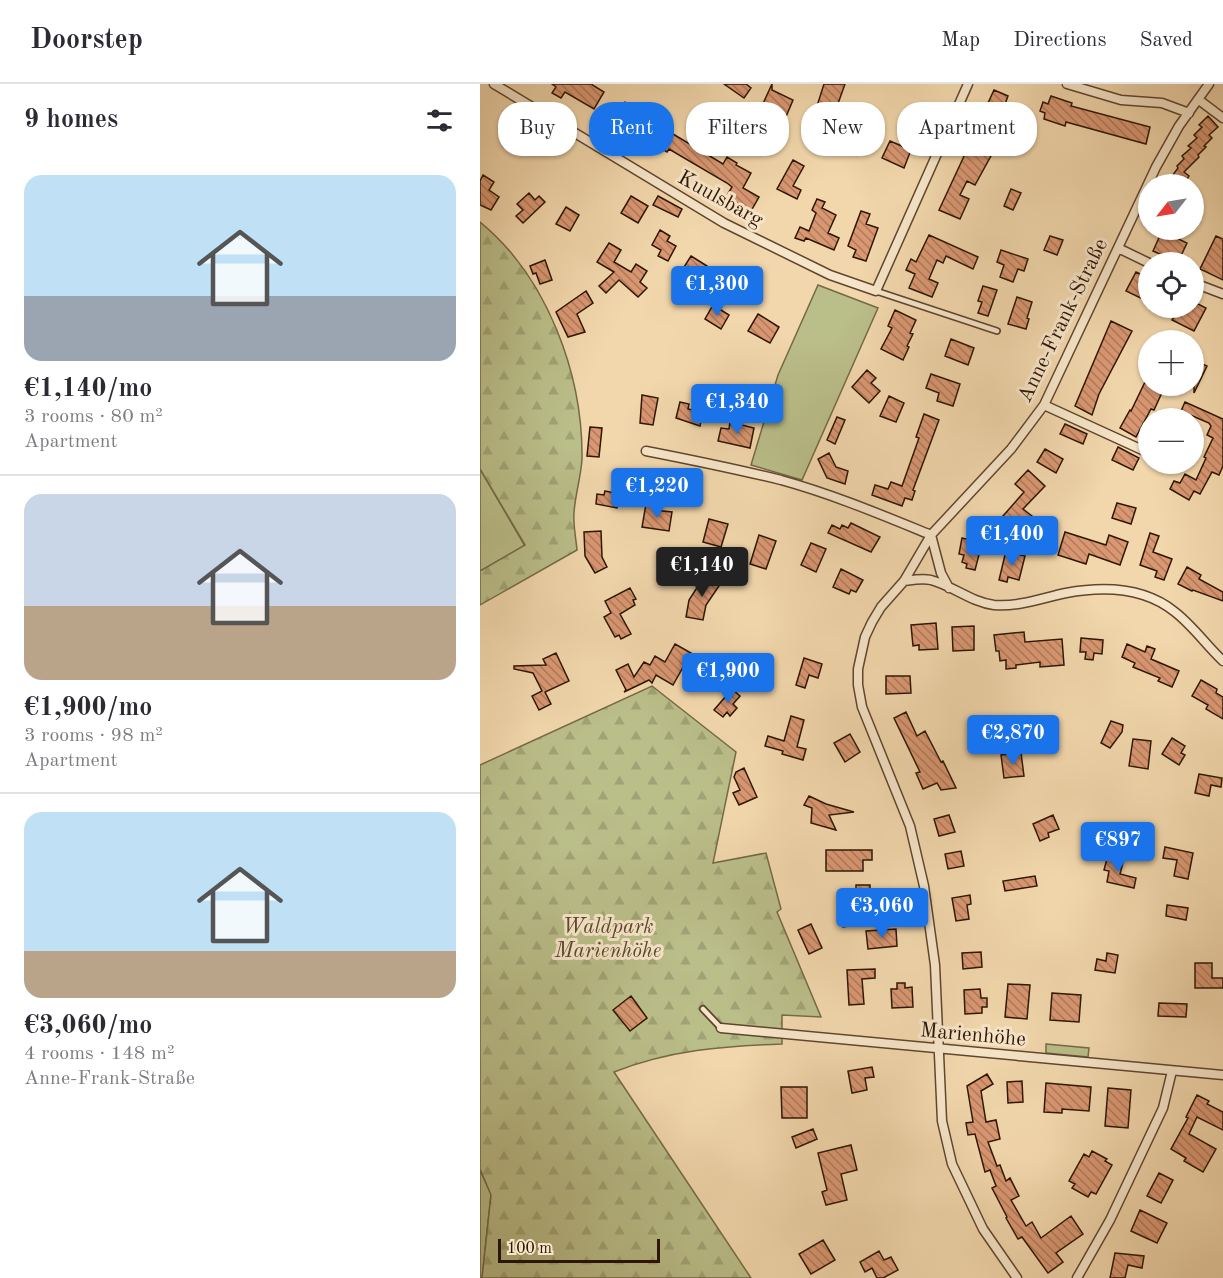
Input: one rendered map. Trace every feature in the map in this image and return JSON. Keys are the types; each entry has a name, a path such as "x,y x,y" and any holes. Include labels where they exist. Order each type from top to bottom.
{"street":[{"name":"Kuulsbarg","path":"494,84 724,223 830,275 876,291"},
{"path":"876,291 968,84"},
{"path":"1067,84 1121,100 1162,103 1189,113"},
{"name":"Anne-Frank-Straße","path":"1017,1278 983,1229 952,1164 942,1121 934,954 930,919 916,848 899,797 867,724 860,700 858,669 865,637 881,607 904,581 931,535 1011,449 1044,405 1156,167 1179,126 1209,84"},
{"path":"1199,100 1223,118"},
{"path":"1118,248 1138,258"},
{"path":"1204,287 1223,294"},
{"path":"1044,405 1138,447"},
{"path":"646,452 710,463 782,481 859,506 931,535 941,573 949,588"},
{"path":"904,581 929,580 974,600 993,604 1021,604 1091,590 1121,589 1144,595 1175,612 1223,661"},
{"name":"Marienhöhe","path":"721,1029 1223,1075"},
{"path":"1077,1278 1110,1220 1163,1108 1172,1071"}],"lane":[{"name":"Kuulsbarg","path":"876,291 997,331"},
{"path":"703,1009 721,1029"}],"green space":[{"path":"480,222 504,244 524,270 542,299 556,329 568,361 576,394 581,427 582,459 574,513 577,550 480,605 480,571 525,545 480,469"},
{"path":"818,285 878,308 802,480 751,465 778,375"},
{"path":"480,469 525,546 480,571"},
{"name":"Waldpark Marienhöhe","path":"652,686 736,752 713,863 766,853 781,909 777,912 821,1017 782,1015 782,1044 697,1050 655,1059 614,1072 751,1278 482,1278 491,1195 480,1169 480,765"},
{"path":"1046,1044 1089,1048 1088,1057 1046,1053"},
{"path":"480,1170 491,1194 482,1278 480,1278"}],"building":[{"path":"552,84 591,84 604,92 598,102 589,102 589,106 565,92 561,98 552,93 556,87"},
{"path":"724,84 746,84 751,88 744,98"},
{"path":"772,84 772,90 793,100 789,110 789,102 764,102"},
{"path":"824,84 845,84 839,102 818,102"},
{"path":"994,90 1008,96 1006,102 988,102"},
{"path":"1051,96 1072,103 1071,106 1150,127 1146,144 1066,122 1065,126 1044,119 1045,113 1040,111 1043,102 1048,104"},
{"path":"1208,116 1218,127 1209,135 1212,138 1204,146 1206,147 1198,155 1199,157 1184,172 1186,174 1174,174 1184,159 1182,156 1191,148 1188,146 1197,138 1194,135 1202,127 1199,125"},
{"path":"674,135 686,142 686,156 710,156 723,164 727,157 751,173 743,188 759,197 751,211 726,197 732,187 674,152"},
{"path":"890,141 897,144 897,156 909,156 904,168 882,158 885,156"},
{"path":"964,156 991,156 975,185 967,181 960,195 969,199 960,219 939,210"},
{"path":"793,160 804,166 793,186 801,190 797,199 777,189"},
{"path":"483,175 494,182 489,190 499,197 491,210 480,205 480,181"},
{"path":"1011,189 1021,193 1013,210 1004,206"},
{"path":"529,193 535,200 539,196 545,202 523,223 516,216 523,210 517,204"},
{"path":"631,196 648,206 638,223 621,213"},
{"path":"658,196 682,209 678,217 653,205"},
{"path":"817,199 825,202 822,208 836,215 828,233 839,238 834,250 806,238 804,241 795,238 800,227 809,231 816,213 812,210"},
{"path":"566,207 579,215 570,231 556,224"},
{"path":"861,211 870,214 866,224 878,228 866,261 853,257 856,250 848,246"},
{"path":"660,230 670,236 667,241 676,246 668,261 658,256 661,250 652,245"},
{"path":"929,235 978,257 973,269 946,256 943,263 937,260 929,279 938,283 932,297 909,288 915,274 906,270 911,259 916,262"},
{"path":"1050,236 1063,240 1057,255 1044,250"},
{"path":"1216,236 1223,239 1223,280 1204,271 1204,261"},
{"path":"1158,240 1181,240 1187,243 1183,252 1153,251"},
{"path":"609,243 621,250 614,262 631,272 636,264 647,271 640,282 647,288 638,297 619,280 606,293 599,286 614,272 597,262"},
{"path":"1001,250 1028,259 1024,271 1018,269 1013,282 1000,277 1004,265 997,262"},
{"path":"691,256 715,271 708,283 684,267"},
{"path":"545,260 552,280 540,284 536,273 533,274 530,266"},
{"path":"736,269 750,277 744,289 747,291 741,302 723,291"},
{"path":"1136,272 1138,273 1138,297 1126,291"},
{"path":"983,286 997,290 988,316 978,313 982,302 978,301"},
{"path":"586,291 593,303 577,314 585,332 568,337 556,312"},
{"path":"1017,297 1032,302 1026,329 1008,324"},
{"path":"713,305 729,315 721,329 705,319"},
{"path":"895,310 916,320 903,360 881,349 892,328 888,326"},
{"path":"758,314 779,327 770,343 748,331"},
{"path":"1173,318 1201,318 1195,330 1172,320"},
{"path":"1111,321 1132,331 1099,394 1092,415 1075,406"},
{"path":"951,339 974,348 968,365 945,356"},
{"path":"867,370 876,378 871,383 880,391 869,403 852,387"},
{"path":"931,374 960,384 953,406 937,401 939,393 926,388"},
{"path":"642,395 658,398 653,425 640,423"},
{"path":"889,396 904,403 896,422 880,416"},
{"path":"1138,396 1160,396 1155,408 1138,408 1136,437 1120,428"},
{"path":"680,402 689,404 688,409 703,412 700,426 676,418"},
{"path":"1185,402 1198,408 1182,408"},
{"path":"1204,410 1223,419 1223,466 1219,475 1212,472 1200,494 1194,491 1189,500 1170,489 1174,481 1180,483 1185,474 1196,480 1199,474 1204,474 1206,458 1204,457 1213,438 1207,435 1211,426 1204,421"},
{"path":"924,414 939,420 913,490 915,491 912,500 905,498 902,506 872,495 875,485 888,489 891,482 902,486 919,438 916,437"},
{"path":"837,417 845,420 835,444 827,440"},
{"path":"730,422 754,428 750,448 718,441 721,428 729,429"},
{"path":"1065,424 1087,434 1083,444 1060,434"},
{"path":"590,427 602,428 599,457 587,456"},
{"path":"1118,447 1138,457 1133,470 1112,460"},
{"path":"1045,449 1063,459 1056,473 1037,462"},
{"path":"829,453 836,467 848,471 845,484 827,478 818,459"},
{"path":"1028,470 1045,486 1023,509 1045,526 1048,522 1054,527 1046,539 1021,523 1015,530 1008,525 1011,522 1003,516 1024,492 1015,484"},
{"path":"605,491 620,494 617,508 596,504 597,494 604,495"},
{"path":"1117,503 1136,508 1131,524 1112,518"},
{"path":"646,504 655,505 654,510 672,512 669,531 642,527"},
{"path":"709,519 728,524 721,547 703,542"},
{"path":"851,523 880,537 871,552 828,533 832,525 840,529 842,525 848,528"},
{"path":"601,531 602,557 607,567 595,573 585,556 584,532"},
{"path":"1065,532 1106,545 1109,535 1128,542 1120,565 1089,554 1086,564 1058,555"},
{"path":"1150,533 1159,536 1153,552 1172,559 1164,580 1155,577 1157,571 1140,565"},
{"path":"759,535 776,541 766,569 750,564"},
{"path":"962,538 982,543 975,570 966,568 967,564 962,562 964,555 959,554"},
{"path":"811,543 826,549 816,572 801,565"},
{"path":"1006,551 1025,556 1019,580 1008,577 1007,582 999,580"},
{"path":"1187,567 1201,575 1199,579 1223,592 1223,601 1178,584"},
{"path":"841,569 863,580 856,592 851,590 849,594 833,587"},
{"path":"708,574 721,583 706,605 703,620 686,617 689,600"},
{"path":"630,588 636,599 633,600 635,605 620,614 631,634 621,639 619,635 615,637 604,617 611,613 605,601"},
{"path":"936,623 938,649 919,650 919,645 913,646 911,625"},
{"path":"974,626 974,650 953,651 952,627"},
{"path":"1024,632 1025,642 1062,639 1064,665 1040,667 1040,662 1016,665 1016,668 1006,669 1006,660 1000,661 999,651 996,651 994,635"},
{"path":"1081,638 1103,640 1102,654 1094,653 1093,660 1085,659 1086,652 1080,652"},
{"path":"675,644 691,653 673,685 656,675 652,683 649,680 624,692 626,690 616,670 628,664 634,677 644,662 650,665 655,656 665,662"},
{"path":"1127,644 1145,652 1147,646 1155,649 1151,659 1179,671 1172,687 1158,681 1160,678 1133,667 1135,663 1122,657"},
{"path":"556,653 569,681 545,692 551,704 539,710 532,696 542,691 533,673 514,669 514,666 546,665 543,659"},
{"path":"804,658 822,664 818,678 809,675 805,688 796,685"},
{"path":"886,676 910,676 911,693 886,694"},
{"path":"1201,680 1217,689 1216,693 1223,697 1223,719 1206,709 1208,705 1192,696"},
{"path":"732,689 740,696 733,704 737,708 730,716 727,712 723,717 714,710"},
{"path":"906,712 917,736 925,731 956,788 941,790 937,783 923,789 916,773 920,772 894,718"},
{"path":"791,716 804,720 797,747 806,749 803,760 765,746 768,736 784,741"},
{"path":"1111,721 1123,725 1122,732 1110,748 1101,743"},
{"path":"850,734 860,752 845,762 834,743"},
{"path":"1172,738 1185,746 1181,753 1185,755 1179,765 1162,754"},
{"path":"1133,739 1151,741 1148,769 1129,766"},
{"path":"1021,753 1024,776 1004,778 1001,755"},
{"path":"744,768 757,797 739,805 733,793 740,790 734,777 736,772"},
{"path":"1199,774 1222,778 1221,787 1211,785 1209,796 1195,793"},
{"path":"809,796 826,804 854,812 829,815 836,830 811,823 812,808 804,805"},
{"path":"949,815 955,832 939,836 934,819"},
{"path":"1053,815 1059,829 1048,833 1049,837 1040,841 1033,824"},
{"path":"1165,847 1193,853 1188,879 1174,876 1177,860 1163,858"},
{"path":"826,850 872,850 872,860 863,860 863,871 826,871"},
{"path":"961,851 964,866 948,869 945,854"},
{"path":"1108,855 1124,859 1120,874 1136,878 1134,888 1107,882 1109,871 1104,870"},
{"path":"1035,876 1037,886 1005,891 1003,881"},
{"path":"856,885 870,885 870,904 856,904"},
{"path":"970,895 971,904 967,905 969,919 956,921 952,898"},
{"path":"1167,905 1188,908 1186,920 1166,916"},
{"path":"843,907 855,907 856,925 843,927"},
{"path":"811,924 822,948 809,954 798,930"},
{"path":"896,929 897,946 868,949 866,931"},
{"path":"981,952 982,967 963,969 962,953"},
{"path":"1107,953 1118,955 1115,973 1095,970 1097,959 1106,961"},
{"path":"1195,963 1212,963 1212,978 1223,978 1223,988 1195,988"},
{"path":"875,969 875,978 862,979 864,1004 849,1005 847,970"},
{"path":"897,983 905,983 905,988 912,987 913,1007 892,1008 891,989 897,989"},
{"path":"1008,984 1030,985 1027,1019 1005,1017"},
{"path":"980,989 981,998 987,998 987,1007 982,1007 982,1013 965,1014 964,990"},
{"path":"1052,993 1081,995 1079,1022 1050,1020"},
{"path":"631,996 647,1018 630,1031 613,1010"},
{"path":"1159,1003 1187,1004 1186,1017 1158,1016"},
{"path":"872,1067 874,1077 865,1078 867,1090 852,1093 848,1071"},
{"path":"987,1074 993,1084 981,1091 986,1122 996,1120 1000,1139 988,1142 997,1166 1000,1165 1006,1181 1010,1178 1019,1196 1011,1200 1026,1226 1032,1222 1041,1238 1071,1216 1083,1234 1056,1253 1063,1262 1048,1273 1022,1237 1018,1239 992,1188 996,1186 990,1170 985,1172 975,1134 968,1135 966,1123 973,1122 967,1086"},
{"path":"1022,1081 1023,1102 1008,1103 1007,1082"},
{"path":"1046,1083 1091,1087 1089,1111 1062,1109 1062,1113 1044,1112"},
{"path":"781,1087 807,1087 807,1118 782,1118"},
{"path":"1108,1088 1131,1090 1128,1128 1105,1126"},
{"path":"1197,1095 1209,1101 1207,1104 1223,1112 1223,1130 1197,1117 1189,1134 1216,1149 1203,1172 1184,1161 1186,1158 1171,1149 1188,1118 1186,1117"},
{"path":"813,1129 817,1139 796,1148 792,1137"},
{"path":"851,1145 857,1170 841,1174 847,1200 826,1205 822,1192 827,1190 818,1153"},
{"path":"1092,1151 1107,1159 1105,1161 1112,1165 1096,1194 1091,1192 1088,1197 1072,1188 1075,1184 1069,1181 1084,1154 1089,1157"},
{"path":"1159,1173 1173,1180 1161,1203 1147,1196"},
{"path":"1140,1210 1167,1223 1157,1243 1131,1231"},
{"path":"823,1240 835,1260 811,1274 799,1254"},
{"path":"879,1251 884,1260 891,1257 898,1270 883,1278 877,1278 872,1268 865,1272 860,1262"},
{"path":"1115,1253 1144,1256 1142,1268 1128,1265 1125,1278 1110,1278"}]}
